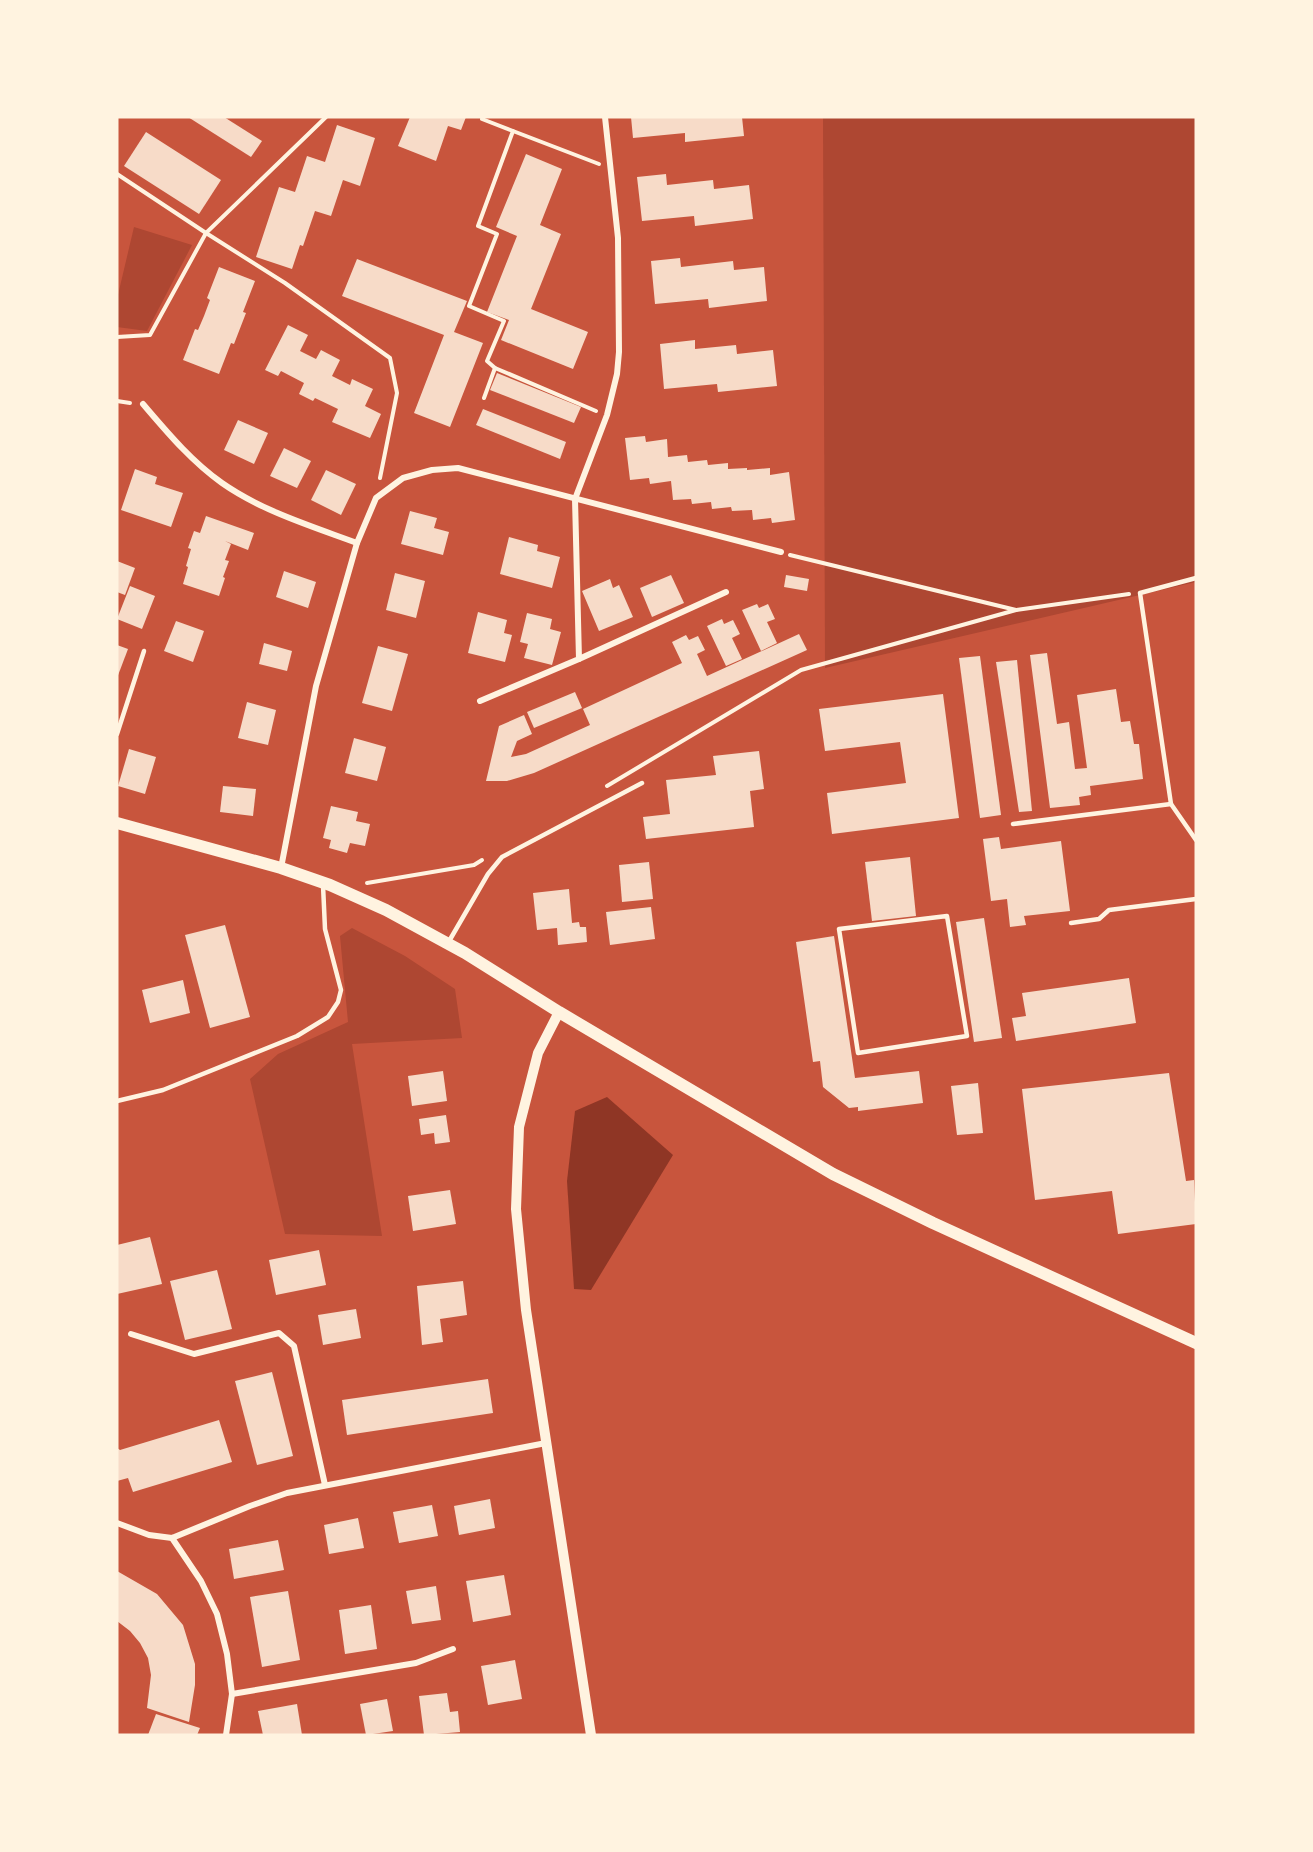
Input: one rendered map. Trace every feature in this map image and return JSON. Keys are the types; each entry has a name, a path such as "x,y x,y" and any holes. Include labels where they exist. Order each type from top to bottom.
{"main road":[{"path":"117,823 280,868 323,882 386,910 448,944 833,1174 933,1223 1196,1343"}],"street":[{"path":"579,659 575,499 607,416 617,374 619,352 618,238 605,117"},
{"path":"143,404 179,446 222,483 270,510 357,543"},
{"path":"280,868 316,686 357,543 376,498 403,478 432,470 458,468 781,552"},
{"path":"480,701 726,592"},
{"path":"559,1012 538,1053 519,1127 516,1209 526,1310 591,1735"},
{"path":"131,1334 194,1354 279,1333 294,1346 325,1485"},
{"path":"118,1525 149,1536 172,1538 287,1493 546,1443"},
{"path":"172,1538 201,1581 217,1614 227,1654 232,1694 226,1735"},
{"path":"232,1694 416,1663 453,1649"}],"lane":[{"path":"1196,578 1140,592 1172,804 1196,840"},
{"path":"117,734 144,651"},
{"path":"448,944 488,874 502,857 642,783"},
{"path":"1013,824 1172,804"},
{"path":"117,1101 163,1089 297,1036 328,1017 338,1002 341,990 325,929 323,882"},
{"path":"1071,922 1099,919 1109,910 1196,899"},
{"path":"947,916 968,1036 930,1043 858,1053 839,929 947,916"}],"path":[{"path":"117,337 150,335 206,233 326,117"},
{"path":"482,119 611,169"},
{"path":"513,130 478,226 496,234 469,306 504,321 487,361 495,368 607,416"},
{"path":"117,174 285,283 390,357 397,393 376,498"},
{"path":"484,398 495,368"},
{"path":"781,552 1016,610"},
{"path":"597,792 801,670 1016,610 1140,592"},
{"path":"336,888 474,865 484,859"}],"shaded area":[{"path":"823,117 1196,117 1196,582 825,668"},
{"path":"134,227 192,245 147,331 117,327 117,299"},
{"path":"352,928 405,956 455,989 462,1038 352,1044 382,1236 285,1234 250,1079 278,1054 348,1022 340,936"},
{"path":"607,1097 673,1155 591,1290 574,1289 567,1181 575,1111"}],"building":[{"path":"188,117 224,117 262,141 251,157"},
{"path":"410,117 466,117 461,130 448,126 436,161 398,146"},
{"path":"631,117 742,117 744,136 685,142 685,133 633,138"},
{"path":"337,125 375,138 360,186 343,180 331,216 315,211 292,269 256,257 279,187 295,192 307,156 325,162"},
{"path":"146,132 221,180 199,214 124,166"},
{"path":"526,154 562,169 540,225 561,234 531,309 588,332 573,369 501,340 509,320 487,312 517,236 496,227"},
{"path":"666,174 667,185 713,180 714,189 749,185 753,219 695,226 694,216 642,221 637,177"},
{"path":"680,258 681,267 733,261 734,270 764,267 767,301 709,308 708,299 655,304 651,261"},
{"path":"357,259 467,301 454,332 483,343 450,427 414,413 444,335 342,296"},
{"path":"219,267 255,281 234,344 231,343 219,374 183,360 195,329 198,330 204,316 210,300 207,298"},
{"path":"288,325 308,335 300,351 316,359 321,350 340,360 332,376 350,385 352,379 373,389 365,406 381,414 370,438 332,422 338,409 315,398 313,401 299,394 304,383 281,371 278,376 265,370"},
{"path":"695,340 695,349 736,345 737,354 773,350 777,386 718,392 717,384 664,389 660,344"},
{"path":"497,373 581,407 574,423 490,390"},
{"path":"483,409 566,442 560,459 476,425"},
{"path":"238,420 268,433 254,464 224,450"},
{"path":"645,436 646,442 667,439 668,457 687,455 688,462 707,460 708,465 728,463 728,469 770,468 770,475 789,472 795,520 772,523 771,518 753,520 752,510 732,511 731,507 712,509 711,502 692,504 691,499 673,500 671,481 650,484 649,478 630,480 625,438"},
{"path":"284,448 311,461 297,488 270,476"},
{"path":"135,469 157,477 155,484 183,493 171,527 121,510"},
{"path":"326,470 356,484 341,515 311,500"},
{"path":"410,511 437,518 434,528 449,532 443,555 401,544"},
{"path":"206,516 254,533 248,550 225,541 231,544 225,560 229,561 219,596 183,584 191,549 188,548 194,531 200,533"},
{"path":"509,537 538,545 537,551 560,557 552,588 500,574"},
{"path":"117,561 135,568 125,595 117,592"},
{"path":"284,571 316,582 308,608 276,597"},
{"path":"395,573 425,581 416,618 386,610"},
{"path":"671,575 684,603 652,617 640,588"},
{"path":"786,575 809,579 807,591 784,587"},
{"path":"610,579 613,588 619,585 633,617 599,631 582,591"},
{"path":"130,586 155,596 142,629 117,619"},
{"path":"757,604 759,608 768,604 775,619 767,622 777,643 761,651 742,610"},
{"path":"478,612 507,620 504,633 512,635 505,662 468,653"},
{"path":"527,613 552,619 550,629 561,632 552,665 524,658 528,644 520,642"},
{"path":"722,619 724,624 733,620 740,634 732,638 742,659 726,666 707,626"},
{"path":"176,621 204,631 193,662 164,651"},
{"path":"799,634 807,650 534,773 507,781 486,781 499,726 524,715 532,734 517,741 511,757 526,754 590,725 583,709 682,663 672,642 686,635 689,640 698,636 705,650 697,654 707,676"},
{"path":"264,643 292,651 287,671 259,664"},
{"path":"117,645 128,649 117,678"},
{"path":"378,646 408,654 392,711 362,703"},
{"path":"1047,653 1057,724 1069,722 1075,769 1087,768 1077,695 1116,689 1121,722 1130,721 1134,744 1139,744 1143,779 1090,786 1091,795 1079,797 1080,805 1050,808 1030,655"},
{"path":"980,656 1001,815 980,818 959,658"},
{"path":"1017,660 1032,811 1019,812 996,662"},
{"path":"575,692 582,708 534,728 527,712"},
{"path":"943,694 959,818 832,834 827,793 906,783 900,742 825,751 819,709"},
{"path":"247,702 276,710 268,745 238,738"},
{"path":"354,738 386,747 377,781 345,773"},
{"path":"129,749 156,757 145,794 118,786"},
{"path":"759,751 764,789 750,791 754,827 646,839 643,817 670,814 666,780 716,775 713,756"},
{"path":"223,786 256,789 253,816 220,812"},
{"path":"331,806 358,812 356,821 370,824 365,846 350,843 347,853 329,848 331,840 323,838"},
{"path":"999,837 1001,849 1061,841 1070,911 1024,916 1026,925 1010,927 1007,899 991,901 983,839"},
{"path":"910,857 916,916 872,921 865,862"},
{"path":"649,862 653,899 622,902 619,865"},
{"path":"569,889 572,923 579,922 580,927 586,927 587,942 558,945 557,928 537,930 533,893"},
{"path":"651,907 655,939 610,945 606,912"},
{"path":"984,918 1002,1038 974,1042 956,922"},
{"path":"225,925 250,1017 210,1028 185,935"},
{"path":"834,936 855,1078 919,1071 923,1103 858,1111 858,1107 849,1108 823,1087 820,1061 813,1062 796,942"},
{"path":"1129,978 1136,1023 1016,1041 1012,1018 1026,1016 1022,993"},
{"path":"183,980 190,1013 150,1023 142,990"},
{"path":"443,1071 447,1101 412,1106 408,1076"},
{"path":"1169,1073 1186,1181 1194,1180 1196,1224 1118,1234 1112,1191 1035,1200 1022,1089"},
{"path":"978,1083 983,1133 957,1135 951,1086"},
{"path":"446,1115 450,1142 435,1144 434,1133 421,1135 419,1119"},
{"path":"450,1190 456,1224 413,1231 408,1196"},
{"path":"150,1237 162,1284 117,1294 117,1245"},
{"path":"319,1250 326,1285 276,1295 269,1260"},
{"path":"217,1270 232,1329 185,1340 170,1281"},
{"path":"463,1281 467,1315 440,1319 443,1342 422,1345 417,1286"},
{"path":"356,1309 361,1338 323,1345 318,1315"},
{"path":"272,1372 293,1456 257,1465 235,1381"},
{"path":"488,1379 493,1413 347,1435 342,1400"},
{"path":"219,1420 232,1462 133,1492 128,1478 117,1481 117,1448 120,1450"},
{"path":"490,1499 495,1528 459,1535 454,1506"},
{"path":"432,1505 438,1536 399,1543 393,1512"},
{"path":"358,1518 364,1548 329,1554 324,1525"},
{"path":"278,1540 284,1570 234,1579 229,1549"},
{"path":"117,1571 157,1594 183,1625 195,1664 195,1685 189,1722 147,1708 151,1675 148,1658 130,1631 117,1621"},
{"path":"504,1575 511,1615 473,1622 466,1581"},
{"path":"436,1586 441,1620 412,1624 406,1591"},
{"path":"288,1591 300,1660 262,1667 250,1597"},
{"path":"371,1605 377,1649 345,1654 339,1610"},
{"path":"515,1660 522,1699 488,1705 481,1666"},
{"path":"447,1693 450,1712 458,1711 460,1732 424,1735 419,1696"},
{"path":"387,1699 393,1731 366,1735 360,1704"},
{"path":"297,1704 302,1735 263,1735 258,1711"},
{"path":"156,1714 200,1728 197,1735 148,1735"}]}
